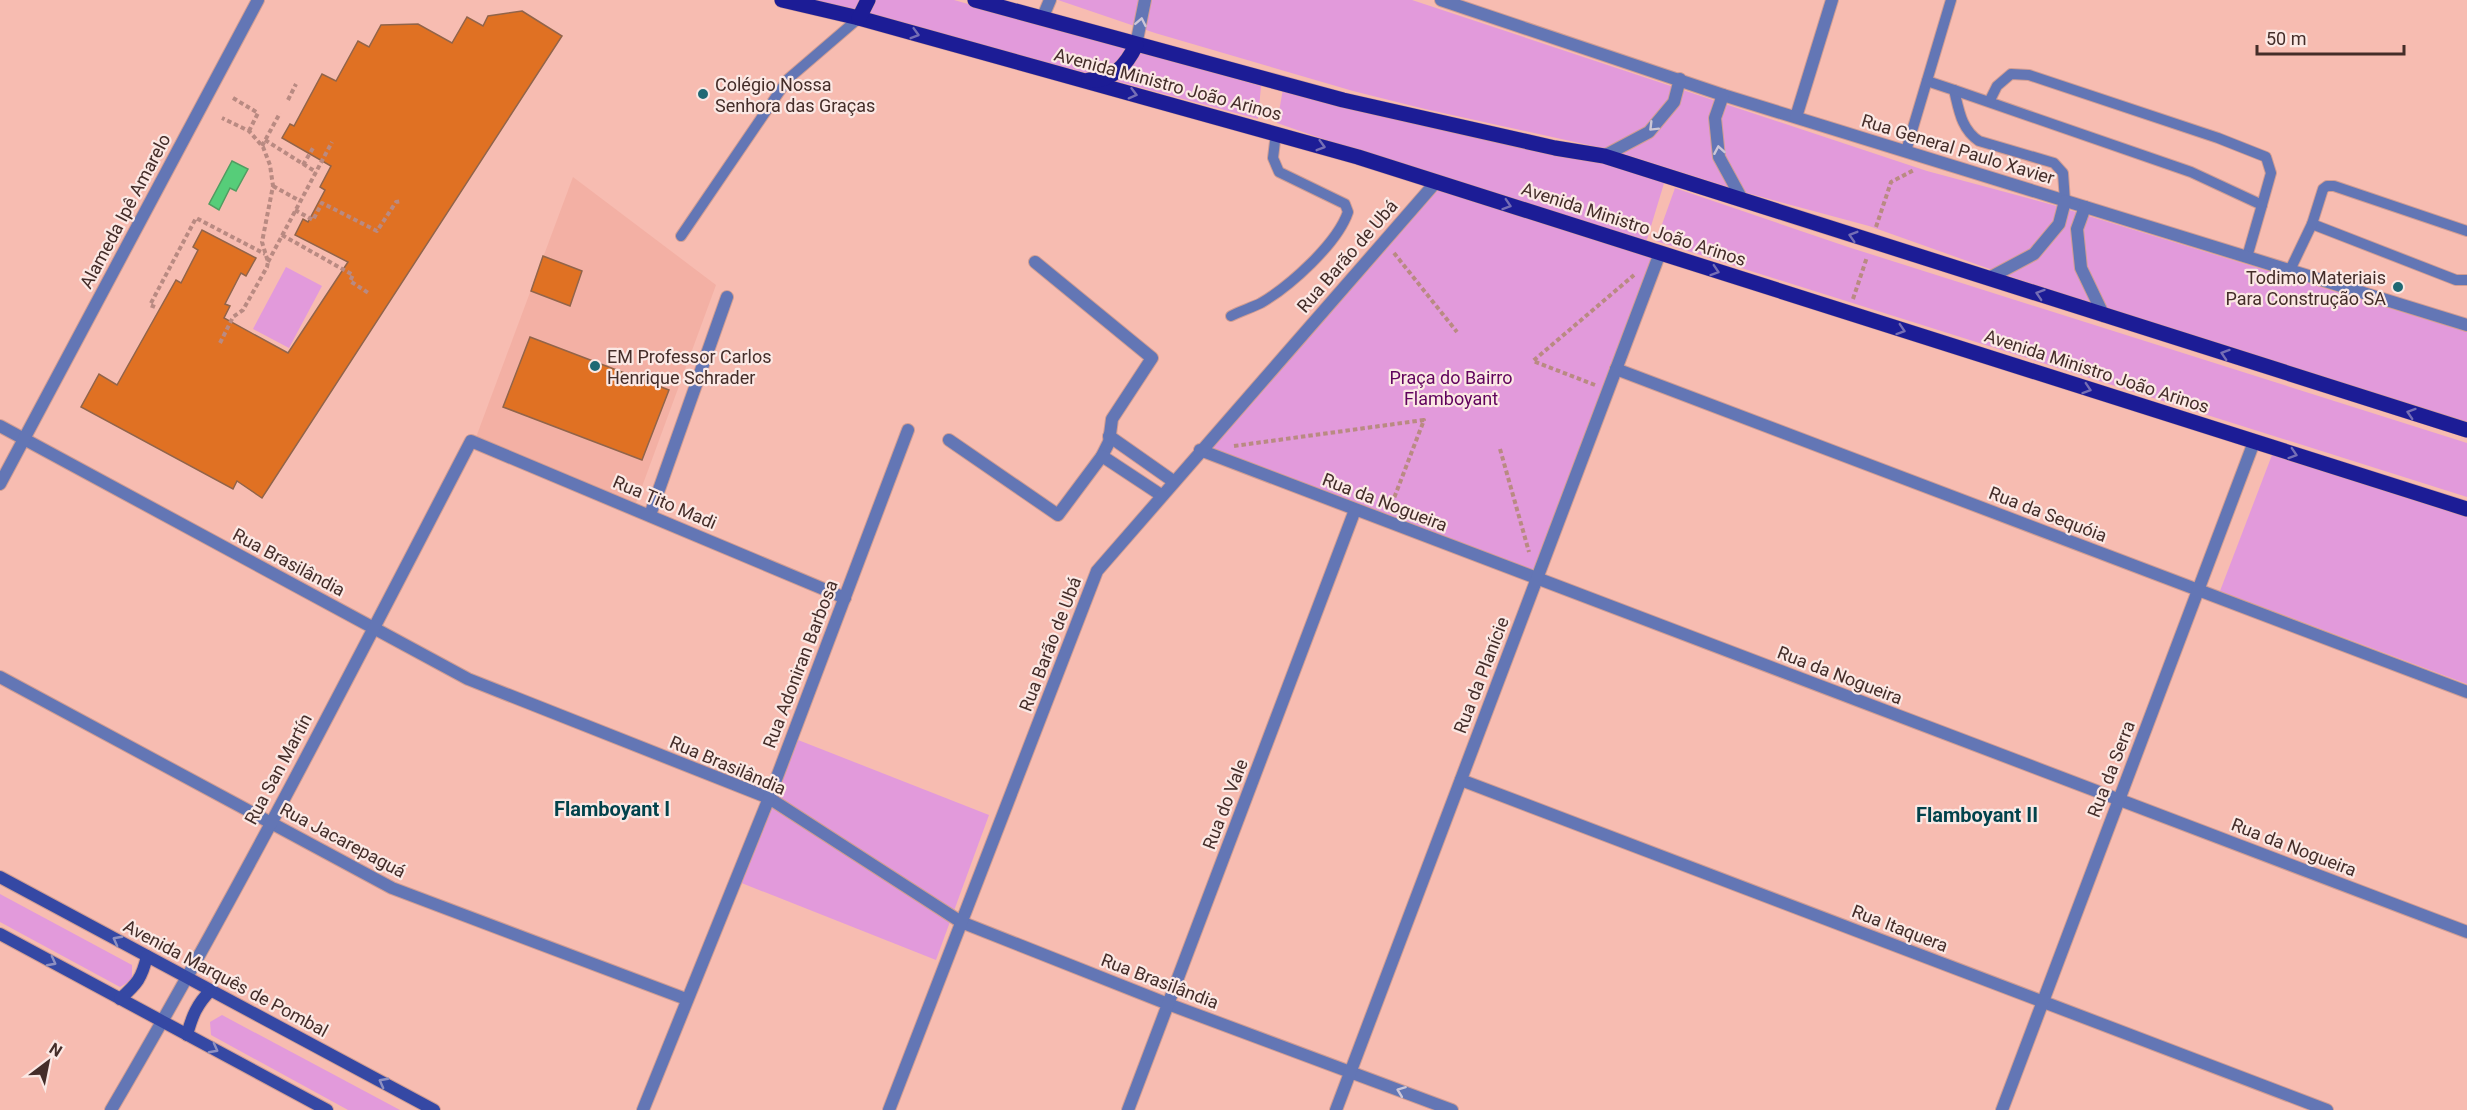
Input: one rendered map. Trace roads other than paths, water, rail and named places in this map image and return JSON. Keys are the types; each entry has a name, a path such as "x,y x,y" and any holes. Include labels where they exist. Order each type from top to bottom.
{"main road":[{"name":"Avenida Ministro João Arinos","path":"782,0 859,18 1276,133 2467,509"},
{"path":"859,18 868,0"},
{"name":"Avenida Ministro João Arinos","path":"975,0 1042,20 1416,118 1555,148 1604,156 2467,430"},
{"path":"1077,79 1095,80 1114,74 1128,62 1136,45"},
{"name":"Avenida Marquês de Pombal","path":"0,877 434,1110"},
{"path":"0,934 327,1110"},
{"path":"120,999 137,985 143,974 147,956"},
{"path":"187,1035 192,1015 200,1001 211,990"}],"street":[{"name":"Alameda Ipê Amarelo","path":"0,484 258,0"},
{"path":"1042,20 1050,0"},
{"path":"1136,45 1145,0"},
{"name":"Rua General Paulo Xavier","path":"1441,0 1723,95 2467,325"},
{"path":"1796,117 1832,0"},
{"path":"1604,156 1649,132 1674,102 1680,79"},
{"path":"1723,95 1715,118 1719,157 1743,201"},
{"name":"Rua Barão de Ubá","path":"889,1110 1097,571 1200,450 1436,182"},
{"path":"1989,278 2034,254 2059,224 2065,201"},
{"path":"2085,207 2077,230 2081,268 2104,315"},
{"name":"Rua da Planície","path":"1336,1110 1660,254"},
{"path":"949,440 1058,515 1102,456 1112,419 1152,358 1035,262"},
{"path":"650,515 727,297"},
{"name":"Rua da Sequóia","path":"1616,369 2467,692"},
{"name":"Rua Brasilândia","path":"0,426 468,679 769,798 961,922 1168,1004 1452,1110"},
{"name":"Rua Adoniran Barbosa","path":"643,1110 769,798 908,430"},
{"path":"1109,436 1173,481"},
{"name":"Rua Tito Madi","path":"471,441 845,598"},
{"name":"Rua San Martín","path":"111,1110 163,1022 374,628 471,441"},
{"name":"Rua da Serra","path":"2004,1109 2254,442"},
{"name":"Rua da Nogueira","path":"1200,450 2467,932"},
{"path":"1102,456 1161,495"},
{"name":"Rua do Vale","path":"1128,1110 1355,510"},
{"name":"Rua Jacarepaguá","path":"0,676 392,888 686,999"},
{"name":"Rua Itaquera","path":"1461,780 2327,1110"}],"lane":[{"path":"1906,151 1951,0"},
{"path":"681,236 788,79 859,18"},
{"path":"1989,102 1996,86 2011,74 2029,75 2218,138 2266,157 2271,173 2247,257"},
{"path":"1927,81 2191,172 2262,205"},
{"path":"1954,90 1963,125 1969,134 1979,141 2054,163 2063,173 2065,201"},
{"path":"1230,316 1262,302 1313,263 1344,225 1348,212 1345,204 1279,172 1273,158 1276,133"},
{"path":"2290,270 2312,224 2323,189 2327,186 2334,186 2467,231"},
{"path":"2312,224 2456,280 2467,280"}],"place":[{"name":"Colégio Nossa Senhora das Graças","path":"703,94"},
{"name":"Todimo Materiais Para Construção SA","path":"2398,287"},
{"name":"EM Professor Carlos Henrique Schrader","path":"595,366"}],"district":[{"name":"Flamboyant I","path":"612,809"},
{"name":"Flamboyant II","path":"1977,815"}],"park label":[{"name":"Praça do Bairro Flamboyant","path":"1451,388"}]}
